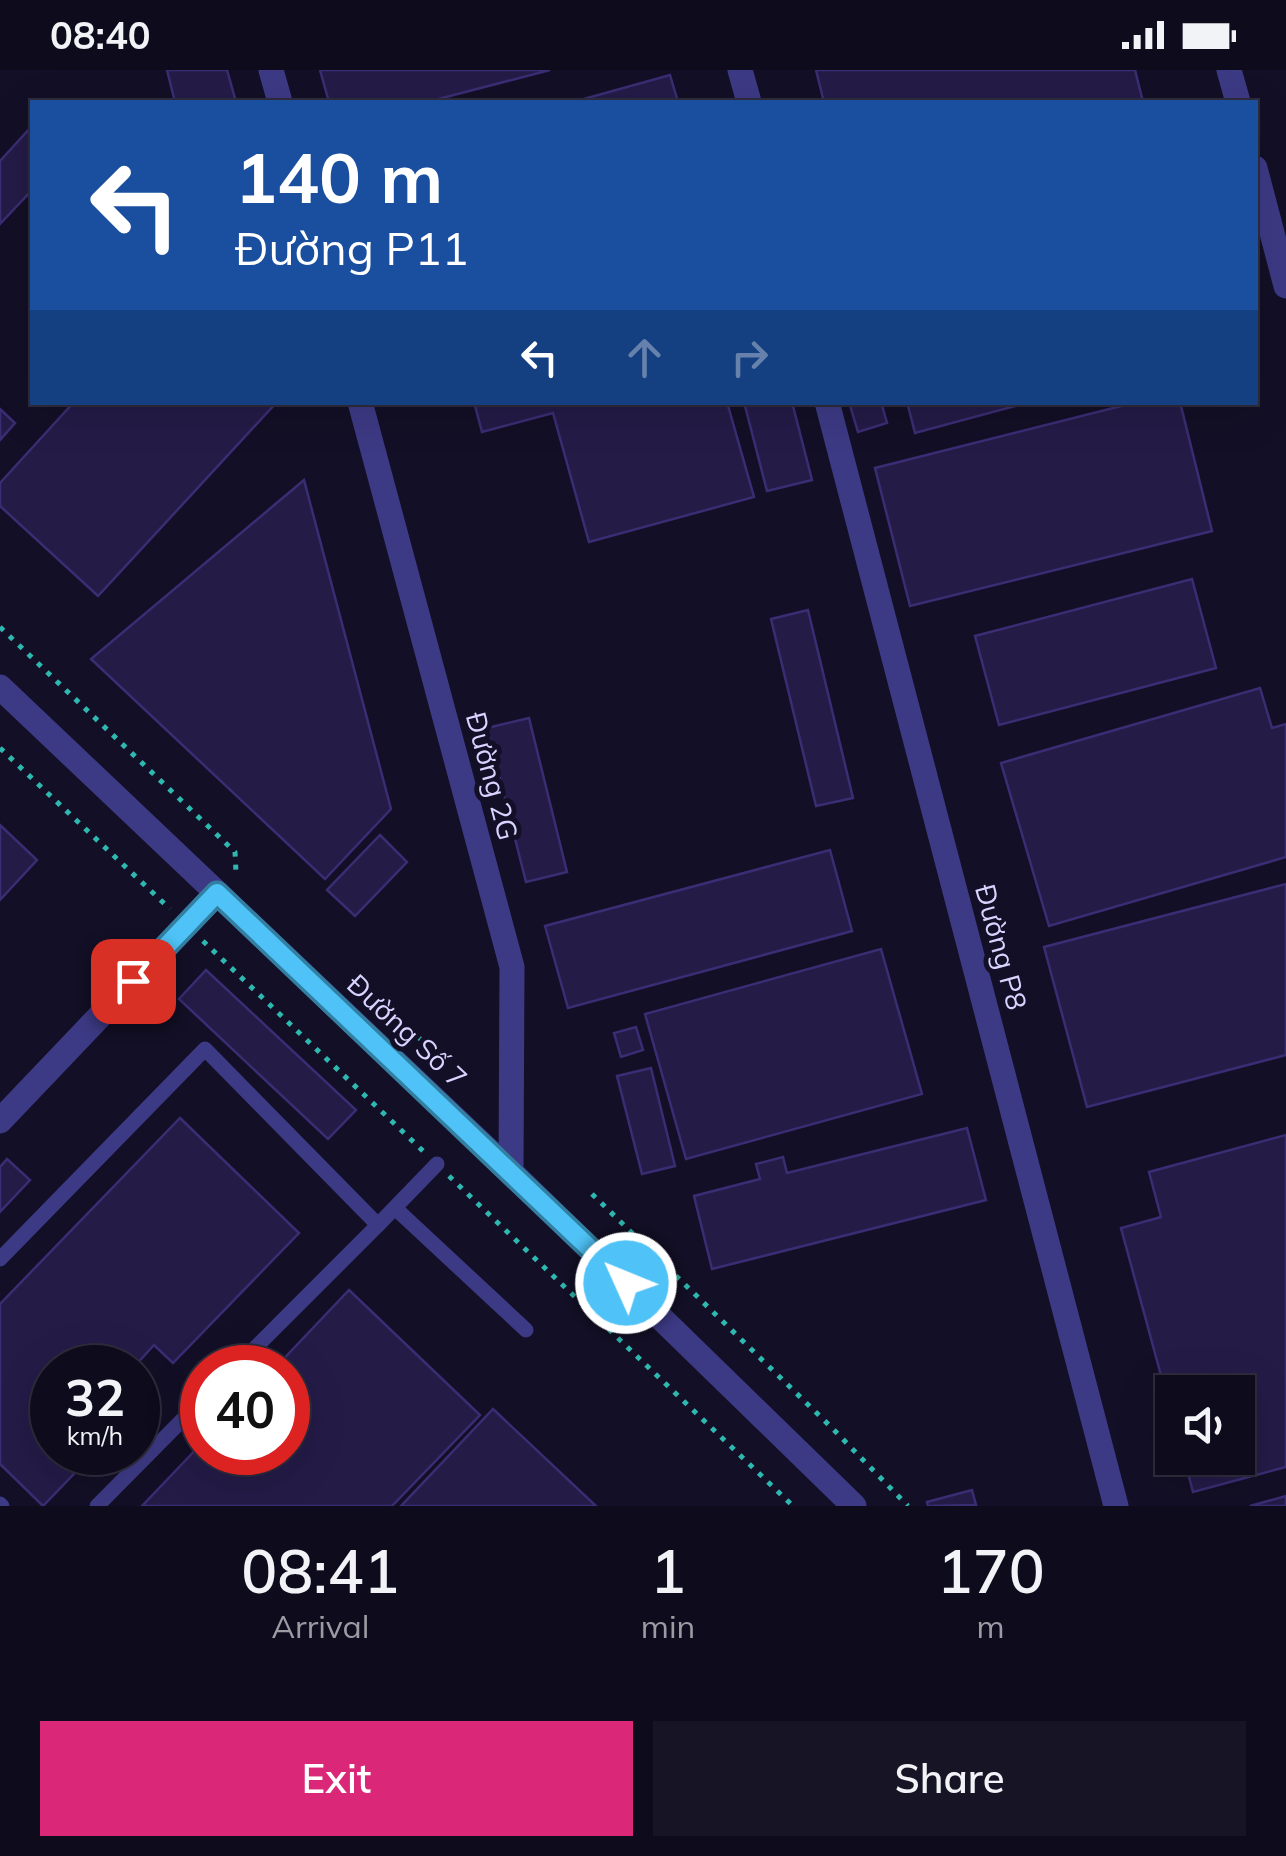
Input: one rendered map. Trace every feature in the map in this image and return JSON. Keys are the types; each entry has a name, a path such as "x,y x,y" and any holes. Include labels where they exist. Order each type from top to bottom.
{"street":[{"path":"271,70 279,100"},
{"path":"740,70 748,100"},
{"path":"1229,70 1237,100"},
{"path":"1258,179 1286,286"},
{"name":"Đường 2G","path":"361,405 512,967 511,1172"},
{"name":"Đường P8","path":"828,405 1116,1506"},
{"name":"Đường Số 7","path":"0,687 511,1172 854,1506"},
{"path":"0,1120 217,893"}],"lane":[{"path":"0,1259 205,1049 378,1224"},
{"path":"258,1345 437,1164"},
{"path":"394,1208 526,1330"},
{"path":"97,1506 180,1422"}],"path":[{"path":"0,627 235,852 234,872 248,885"},
{"path":"0,748 794,1506"},
{"path":"385,1014 398,1028 450,1056"},
{"path":"592,1194 908,1506"}],"building":[{"path":"167,70 227,70 235,100 174,100"},
{"path":"320,70 550,70 435,100 328,100"},
{"path":"816,70 1135,70 1142,100 824,100"},
{"path":"670,75 677,100 580,100"},
{"path":"30,128 30,192 0,224 0,161"},
{"path":"71,405 274,405 98,596 0,506 0,483"},
{"path":"475,405 728,405 754,497 589,542 553,413 482,432"},
{"path":"745,405 793,405 812,480 767,491"},
{"path":"850,405 882,405 887,423 858,432"},
{"path":"908,405 1019,405 915,433"},
{"path":"1125,405 1181,405 1212,531 910,606 875,468"},
{"path":"0,409 15,423 0,440"},
{"path":"304,480 391,809 325,879 91,659"},
{"path":"1192,579 1216,668 999,725 975,636"},
{"path":"808,610 853,798 816,806 771,619"},
{"path":"1260,688 1272,728 1286,724 1286,857 1049,926 1001,763"},
{"path":"529,718 567,872 526,882 487,728"},
{"path":"0,825 37,860 0,900"},
{"path":"380,835 407,862 355,916 327,890"},
{"path":"830,850 852,931 568,1008 545,926"},
{"path":"1286,884 1286,1055 1087,1107 1044,947"},
{"path":"881,949 922,1094 686,1159 645,1014"},
{"path":"206,970 356,1110 328,1139 179,999"},
{"path":"636,1027 643,1050 621,1057 614,1033"},
{"path":"651,1068 675,1166 642,1174 617,1076"},
{"path":"180,1118 299,1233 190,1345 180,1345 180,1356 173,1363 160,1351 160,1345 30,1345 30,1475 73,1475 43,1506 0,1464 0,1304"},
{"path":"967,1128 986,1200 712,1269 694,1196 760,1179 756,1164 783,1157 787,1173"},
{"path":"1286,1135 1286,1467 1193,1492 1188,1475 1255,1475 1255,1375 1161,1375 1121,1228 1161,1217 1149,1172"},
{"path":"7,1159 30,1180 0,1212 0,1167"},
{"path":"349,1290 480,1415 392,1506 142,1506 180,1466 180,1475 310,1475 310,1345 297,1345"},
{"path":"493,1409 596,1506 401,1506"},
{"path":"972,1490 976,1505 928,1506 927,1502"},
{"path":"1286,1496 1286,1506 1250,1506"}],"route":[{"path":"133,981 217,893 626,1283"}]}
